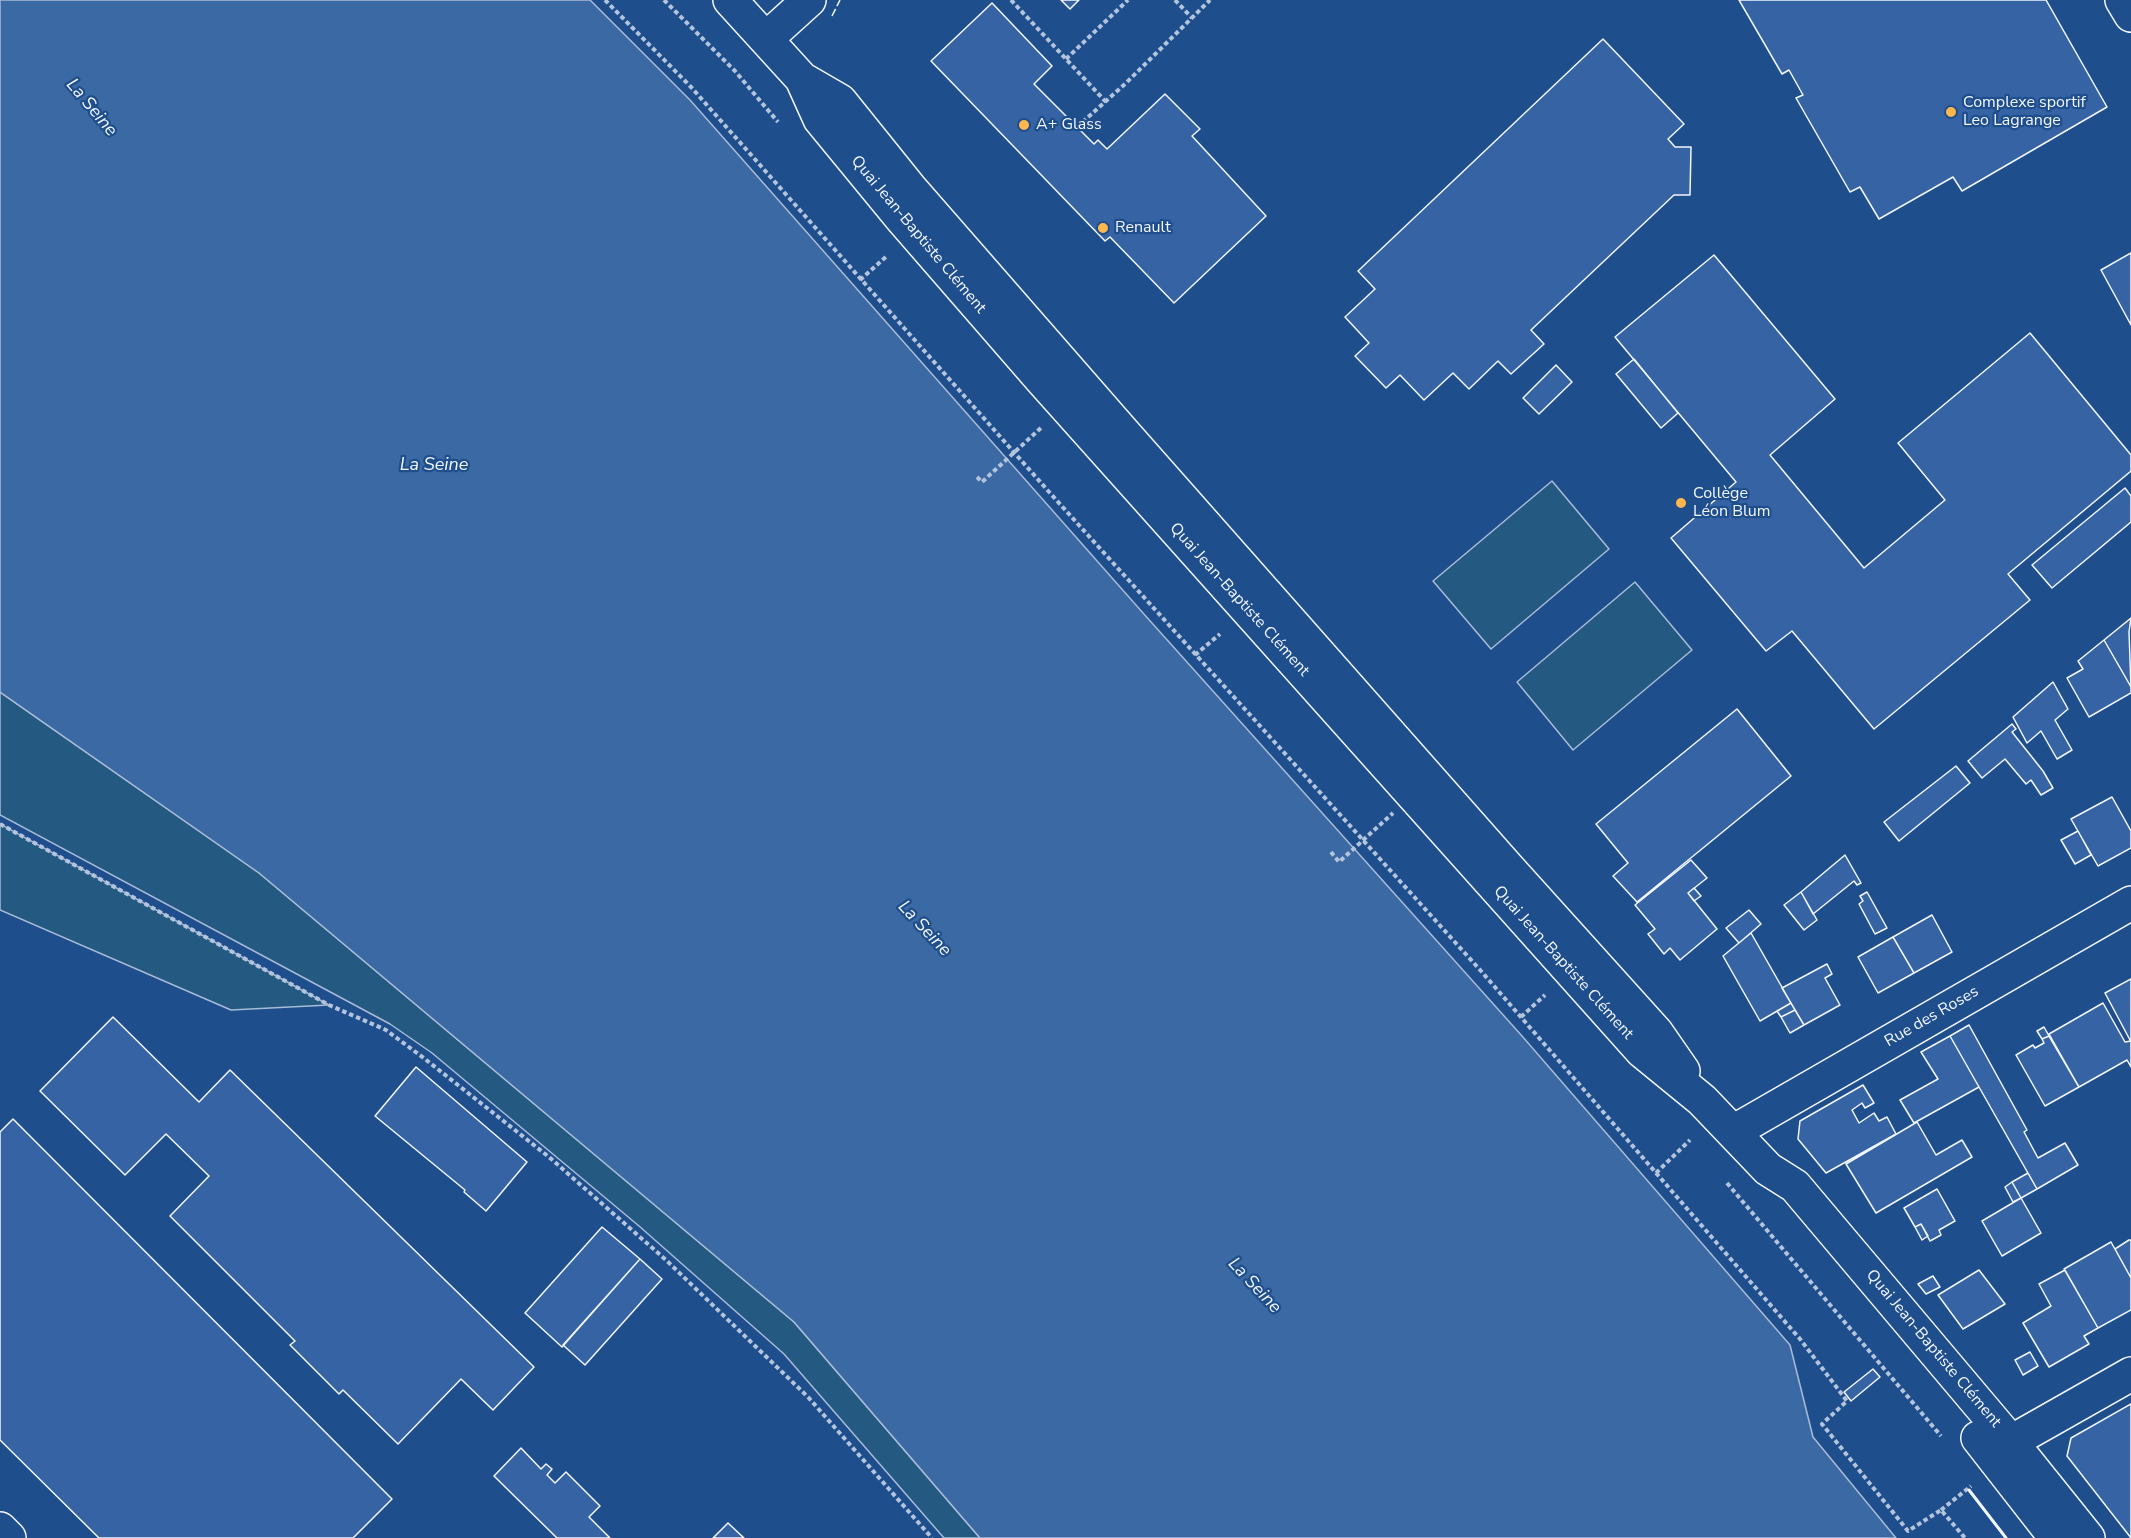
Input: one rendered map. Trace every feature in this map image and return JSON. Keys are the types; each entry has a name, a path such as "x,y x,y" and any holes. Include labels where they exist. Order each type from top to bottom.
{"main road":[{"name":"Quai Jean-Baptiste Clément","path":"730,0 802,79 820,119 903,220 1042,380 1642,1051 1702,1100 1768,1169 1795,1186 2011,1442 2088,1538"},
{"path":"766,39 809,0"},
{"path":"2122,0 2131,15"},
{"name":"Rue des Roses","path":"1733,1132 2131,903"},
{"name":"Quai Jean-Baptiste Clément","path":"1768,1169 1776,1198 1998,1462 2056,1538"},
{"path":"2011,1442 2131,1374"},
{"path":"0,1529 9,1538"}],"path":[{"path":"605,0 691,87 860,280 1521,1017 1800,1339 1847,1401 1822,1424 1908,1531 1941,1510 1976,1481"},
{"path":"1011,0 1106,102"},
{"path":"1066,59 1128,0"},
{"path":"1175,0 1192,18"},
{"path":"1077,127 1106,102 1210,0"},
{"path":"860,280 892,252"},
{"path":"977,477 982,482 1043,426"},
{"path":"1195,655 1226,628"},
{"path":"1331,852 1339,861 1393,813"},
{"path":"0,824 329,1005 386,1030 425,1059 549,1157 704,1294 808,1397 932,1538"},
{"path":"1521,1017 1552,988"},
{"path":"1656,1173 1689,1140"},
{"path":"1941,1510 1965,1538"}],"shaded area":[{"path":"1552,481 1609,549 1491,649 1433,581"},
{"path":"1635,582 1692,650 1573,750 1517,682"},
{"path":"0,692 259,873 794,1322 980,1538 944,1538 784,1354 639,1226 432,1053 390,1024 0,815"},
{"path":"0,824 329,1005 231,1010 0,910"}],"water":[{"name":"La Seine","path":"0,0 590,0 690,100 1143,613 1522,1036 1790,1345 1813,1437 1896,1538 980,1538 794,1322 259,873 0,692"}],"building":[{"path":"1061,0 1079,0 1070,9"},
{"name":"Complexe sportif Leo Lagrange","path":"1739,0 2046,0 2107,107 1962,191 1953,177 1879,219 1860,187 1850,192 1796,98 1803,95 1789,70 1782,74"},
{"path":"992,3 1052,66 1034,84 1094,144 1098,140 1107,149 1165,94 1200,129 1192,136 1266,216 1174,303 1110,237 1105,241 931,61"},
{"path":"1603,39 1684,124 1668,139 1675,147 1691,147 1690,195 1674,195 1531,330 1544,344 1511,374 1498,361 1469,389 1453,373 1424,400 1400,375 1386,388 1355,356 1369,343 1345,317 1375,289 1358,271"},
{"path":"2131,253 2131,325 2101,270"},
{"path":"1714,255 1835,399 1770,455 1864,568 1945,500 1898,443 2030,333 2131,455 2131,471 2008,574 2030,600 1874,729 1792,631 1766,651 1671,538 1736,482 1615,337"},
{"path":"1634,359 1678,413 1661,428 1616,374"},
{"path":"1556,365 1572,382 1539,414 1523,398"},
{"path":"2125,488 2131,496 2131,522 2052,588 2032,565"},
{"path":"2131,618 2129,632 2131,687 2104,640"},
{"path":"2104,640 2131,687 2131,693 2089,717 2067,678 2083,669 2078,661"},
{"path":"2053,682 2068,709 2055,720 2072,750 2057,759 2041,731 2027,743 2013,717"},
{"path":"1737,709 1791,776 1637,902 1613,876 1628,863 1596,824"},
{"path":"2012,724 2016,729 2012,732 2043,771 2053,788 2041,795 2031,780 2026,784 2005,759 1982,778 1968,761"},
{"path":"1956,766 1970,783 1899,841 1884,822"},
{"path":"2112,797 2131,831 2131,848 2098,866 2071,819"},
{"path":"2078,831 2091,855 2075,864 2061,840"},
{"path":"1845,855 1861,883 1857,885 1854,881 1813,914 1801,892"},
{"path":"1691,860 1707,878 1688,893 1717,929 1680,960 1670,948 1664,954 1648,934 1655,929 1635,905"},
{"path":"1694,888 1701,896 1694,901 1688,893"},
{"path":"1801,892 1817,920 1804,930 1784,905"},
{"path":"1867,892 1887,928 1875,934 1859,904 1863,901 1860,896"},
{"path":"1749,910 1761,924 1739,943 1726,928"},
{"path":"1932,915 1952,952 1914,973 1893,937"},
{"path":"1751,933 1791,1003 1760,1021 1723,956"},
{"path":"1893,937 1914,973 1878,993 1858,957"},
{"path":"1827,964 1832,974 1825,978 1840,1005 1804,1025 1782,988"},
{"path":"2131,979 2131,1039 2130,1040 2105,993"},
{"path":"1791,1003 1795,1010 1781,1017 1777,1011"},
{"path":"2103,1003 2125,1042 2131,1041 2131,1067 2127,1060 2079,1087 2049,1034"},
{"path":"1795,1010 1804,1025 1790,1033 1781,1017"},
{"path":"113,1017 199,1102 230,1070 534,1367 493,1410 461,1379 398,1444 343,1390 339,1394 290,1345 295,1341 170,1216 209,1176 166,1134 125,1175 40,1091"},
{"path":"1969,1025 2027,1130 2024,1132 2038,1158 2065,1143 2078,1165 2037,1189 1950,1036"},
{"path":"2044,1027 2049,1036 2042,1039 2037,1031"},
{"path":"1950,1036 1979,1087 1914,1123 1900,1100 1938,1079 1921,1052"},
{"path":"2049,1036 2079,1087 2045,1106 2016,1055 2033,1045 2035,1048 2044,1043 2042,1039"},
{"path":"416,1067 527,1162 486,1211 464,1192 465,1190 375,1116"},
{"path":"1863,1085 1874,1103 1865,1108 1862,1103 1852,1110 1859,1123 1874,1113 1879,1121 1887,1117 1896,1134 1826,1173 1798,1139 1800,1121"},
{"path":"13,1119 392,1499 353,1538 99,1538 0,1440 0,1132"},
{"path":"1917,1122 1936,1155 1962,1140 1972,1157 1876,1213 1846,1164"},
{"path":"2028,1173 2037,1189 2021,1198 2012,1182"},
{"path":"2012,1182 2021,1198 2013,1202 2005,1187"},
{"path":"1937,1189 1955,1221 1939,1230 1941,1235 1930,1241 1921,1224 1915,1227 1904,1208"},
{"path":"2021,1198 2041,1233 2002,1256 1982,1221"},
{"path":"1921,1224 1928,1236 1922,1240 1915,1227"},
{"path":"602,1227 640,1259 562,1347 525,1313"},
{"path":"2131,1240 2131,1278 2115,1249"},
{"path":"2111,1242 2131,1278 2131,1310 2098,1328 2064,1269"},
{"path":"640,1259 662,1279 585,1365 563,1345"},
{"path":"1979,1270 2005,1304 1963,1329 1938,1295"},
{"path":"2065,1270 2098,1328 2084,1336 2089,1344 2049,1367 2023,1323 2051,1306 2039,1284"},
{"path":"1933,1276 1940,1287 1926,1294 1918,1284"},
{"path":"2030,1352 2038,1366 2023,1375 2015,1360"},
{"path":"1873,1369 1880,1377 1851,1401 1844,1392"},
{"path":"2131,1404 2131,1538 2067,1456 2071,1438"},
{"path":"521,1448 541,1469 546,1464 552,1469 547,1475 555,1483 566,1472 600,1506 589,1517 610,1538 557,1538 494,1476"},
{"path":"728,1523 744,1538 713,1538"}],"fence":[{"path":"832,16 840,0"}],"wall":[{"path":"1969,1490 2006,1538"}],"place":[{"name":"Complexe sportif Leo Lagrange","path":"1951,112"},
{"name":"A+ Glass","path":"1024,125"},
{"name":"Renault","path":"1103,228"},
{"name":"Collège Léon Blum","path":"1681,503"}]}
